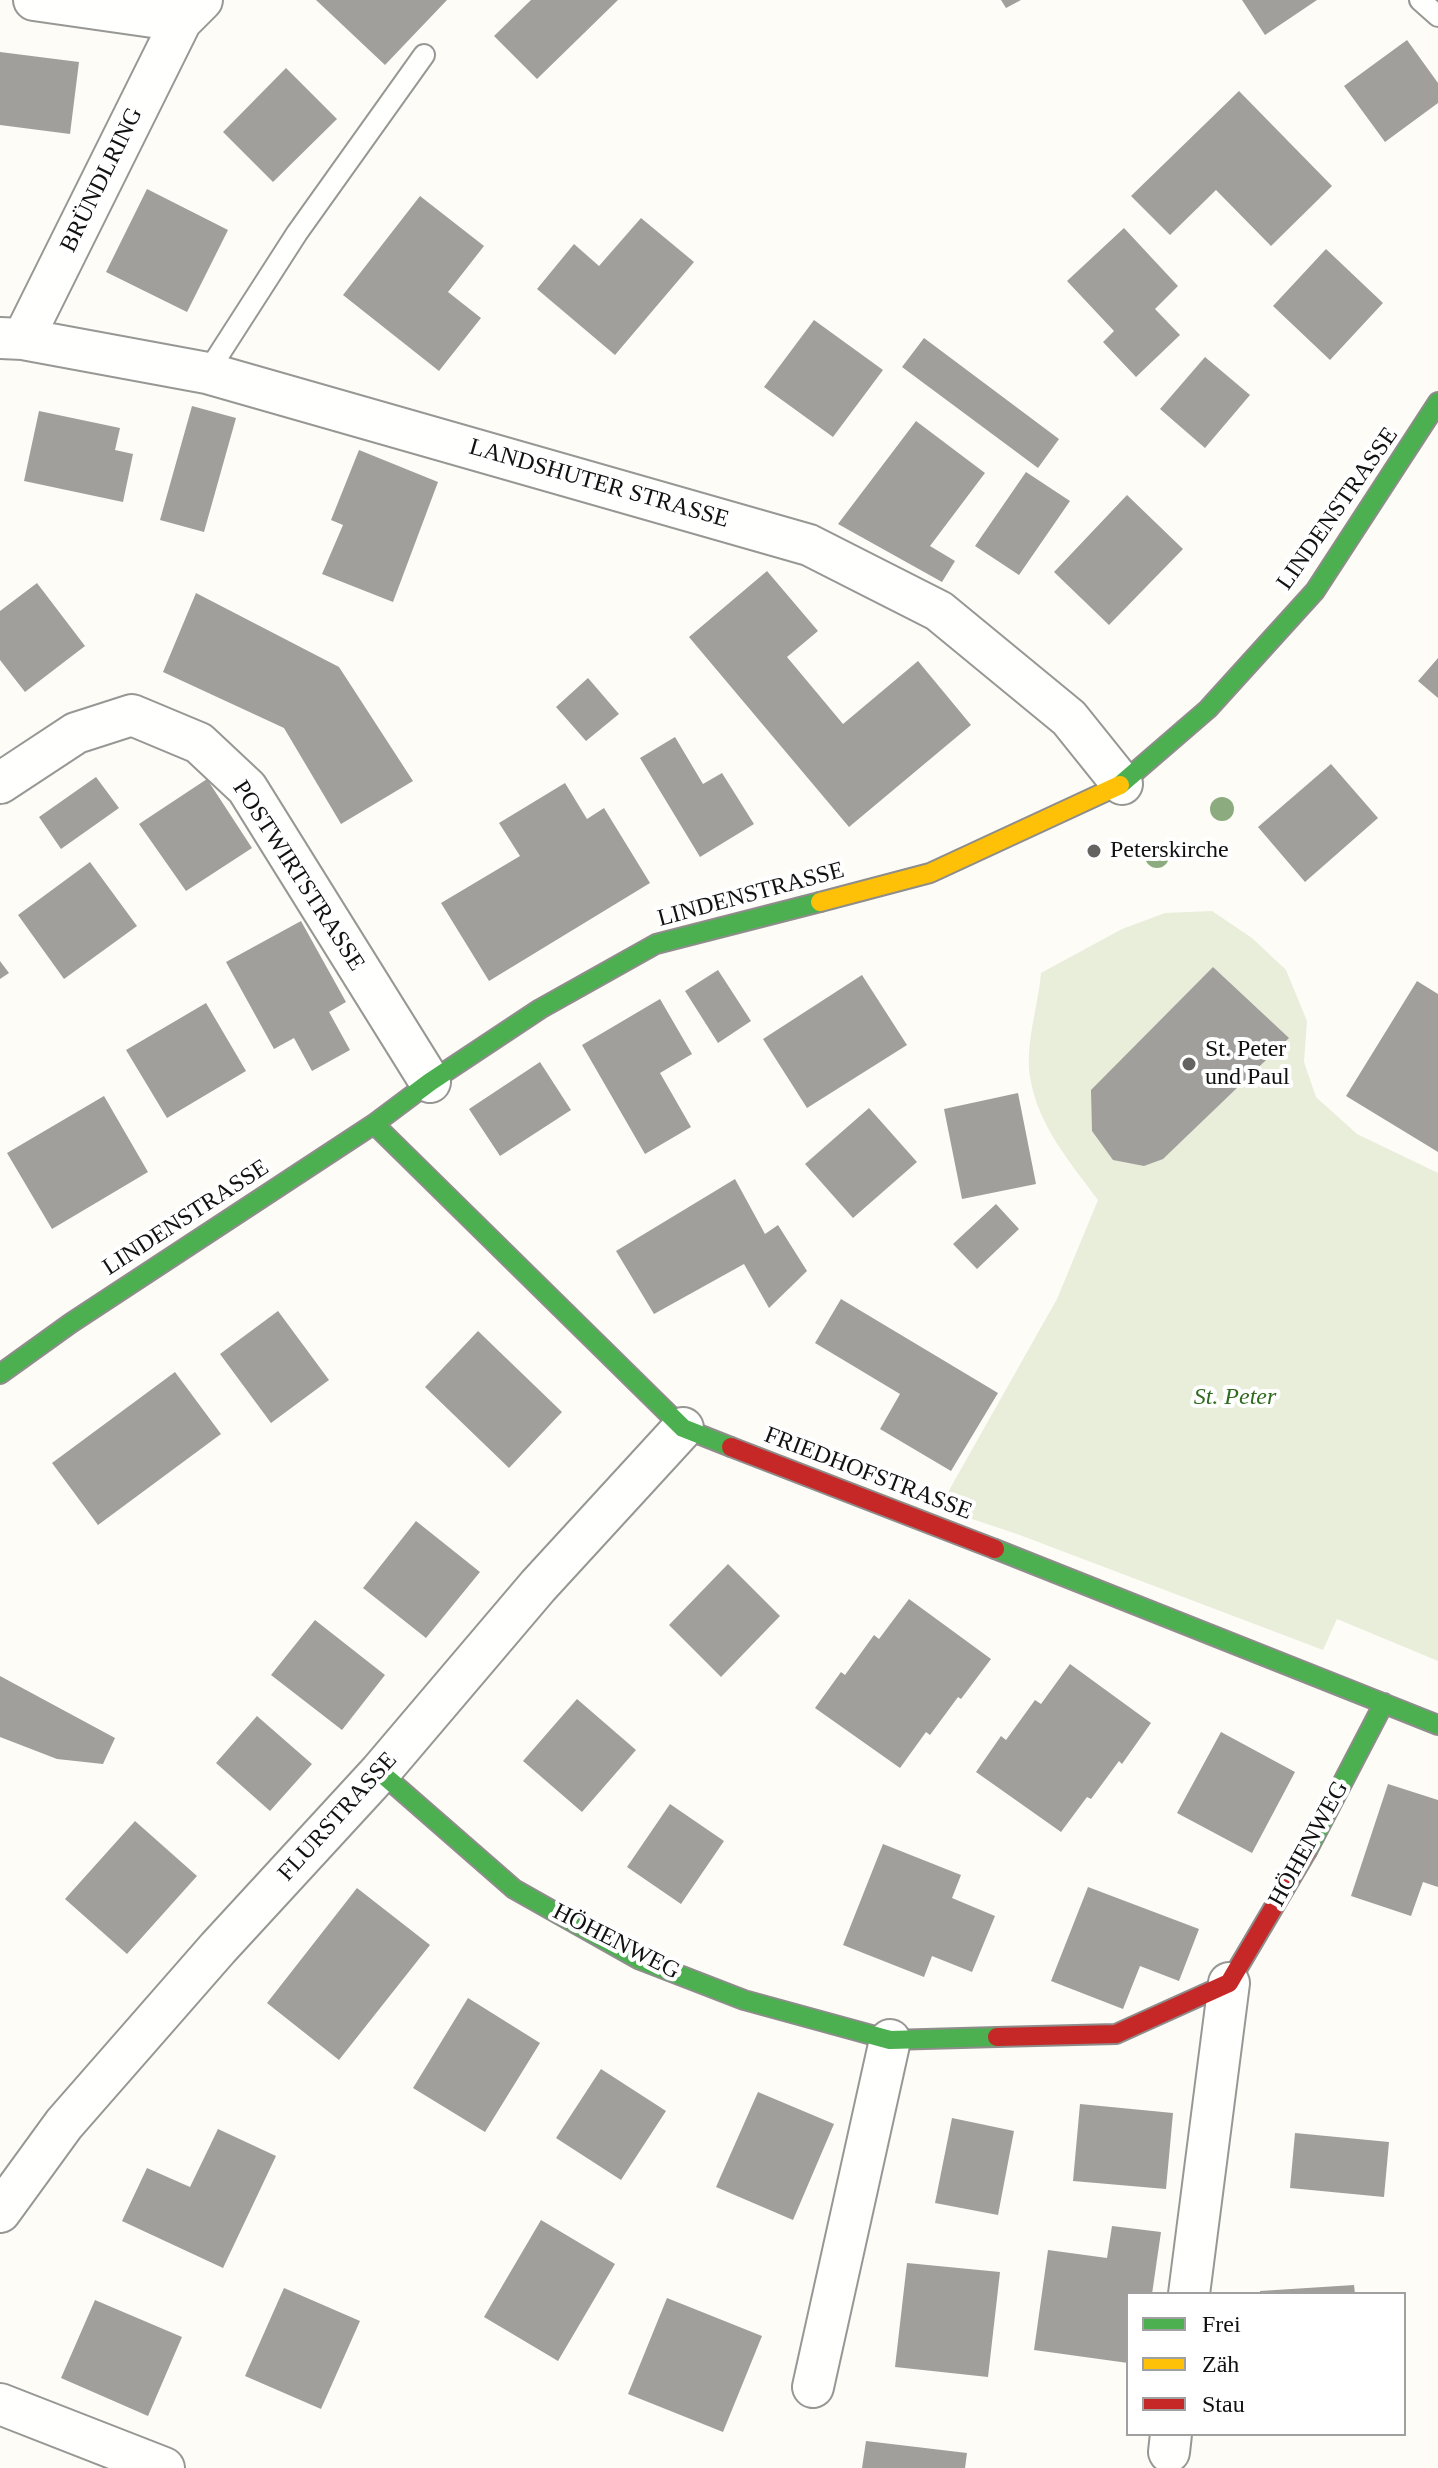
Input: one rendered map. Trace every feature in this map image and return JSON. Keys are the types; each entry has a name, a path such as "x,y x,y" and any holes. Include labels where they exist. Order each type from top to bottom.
{"street":[{"name":"BRÜNDLRING","path":"12,339 192,10 34,0"},
{"name":"LANDSHUTER STRASSE","path":"12,339 207,373 809,545 939,611 1069,718 1122,784"},
{"name":"LINDENSTRASSE","path":"0,1374 84,1314 374,1124 430,1082 540,1009 656,944 930,873 1122,784 1208,709 1315,591 1438,402"},
{"name":"POSTWIRTSTRASSE","path":"0,783 76,733 132,715 199,743 247,788 430,1082"},
{"name":"FRIEDHOFSTRASSE","path":"374,1124 683,1428 1438,1725"},
{"name":"FLURSTRASSE","path":"0,2212 64,2124 218,1948 380,1772 538,1586 683,1428"},
{"name":"HÖHENWEG","path":"1189,2292 1229,1983 1319,1832 1384,1703"},
{"name":"HÖHENWEG","path":"380,1772 514,1889 638,1959 744,2000 890,2040 1116,2034 1229,1983"},
{"path":"813,2387 890,2040"},
{"path":"0,2404 164,2468"}],"lane":[{"path":"1420,0 1438,16"},
{"path":"207,373 297,233 424,55"}],"green space":[{"name":"St. Peter","path":"1212,911 1252,938 1286,970 1307,1021 1304,1062 1316,1097 1357,1134 1438,1173 1438,1661 1337,1619 1323,1650 1017,1534 939,1508 1057,1299 1098,1200 1056,1143 1034,1095 1029,1052 1041,973 1122,929 1165,913"}],"building":[{"path":"316,0 447,0 385,65"},
{"path":"531,0 618,0 537,79 494,36"},
{"path":"1001,0 1021,0 1006,8"},
{"path":"1242,0 1317,0 1265,35"},
{"path":"1407,40 1438,83 1438,103 1385,142 1344,86"},
{"path":"0,52 79,62 70,134 0,125"},
{"path":"286,68 337,119 273,182 223,132"},
{"path":"1239,91 1332,186 1271,246 1216,190 1170,235 1131,196"},
{"path":"147,189 228,230 187,312 106,272"},
{"path":"420,196 484,246 448,292 481,318 439,371 343,295"},
{"path":"641,218 694,262 615,355 537,289 574,244 599,266"},
{"path":"1124,228 1178,286 1155,309 1180,335 1136,377 1103,342 1114,331 1067,281"},
{"path":"1326,249 1383,303 1330,360 1273,306"},
{"path":"814,320 883,370 833,437 764,387"},
{"path":"924,338 1059,439 1038,468 902,367"},
{"path":"1205,357 1250,395 1205,448 1160,409"},
{"path":"192,406 236,418 204,532 160,520"},
{"path":"39,411 120,428 115,450 133,454 123,502 24,481"},
{"path":"916,421 985,473 930,546 955,561 942,582 838,524"},
{"path":"359,450 438,482 393,602 322,574 343,525 331,520"},
{"path":"1026,472 1070,501 1019,575 975,546"},
{"path":"1127,495 1183,549 1109,625 1054,572"},
{"path":"767,571 818,631 787,657 843,724 918,661 971,725 849,827 689,637"},
{"path":"37,583 85,646 25,692 0,660 0,611"},
{"path":"196,593 339,667 413,781 341,824 284,728 163,672"},
{"path":"1438,658 1438,698 1418,681"},
{"path":"588,678 619,714 586,741 556,707"},
{"path":"675,737 703,784 722,773 754,824 700,857 640,758"},
{"path":"1331,764 1378,818 1305,882 1258,827"},
{"path":"96,777 119,808 61,849 39,817"},
{"path":"207,779 252,848 186,891 139,824"},
{"path":"565,783 587,819 604,808 650,883 489,981 441,903 520,856 499,823"},
{"path":"90,862 137,926 64,979 18,915"},
{"path":"301,921 346,1002 329,1012 350,1050 312,1071 294,1038 274,1049 226,962"},
{"path":"0,961 9,973 0,979"},
{"name":"St. Peter und Paul","path":"1213,967 1289,1038 1163,1159 1144,1166 1113,1160 1092,1131 1091,1090"},
{"path":"718,970 751,1021 718,1043 685,991"},
{"path":"862,975 907,1045 807,1108 763,1039"},
{"path":"1417,981 1438,994 1438,1152 1346,1096"},
{"path":"660,999 692,1054 660,1073 691,1127 645,1154 582,1045"},
{"path":"206,1003 246,1071 167,1118 126,1050"},
{"path":"540,1062 571,1110 500,1156 469,1109"},
{"path":"1018,1093 1036,1184 962,1199 944,1109"},
{"path":"104,1096 148,1172 52,1229 7,1153"},
{"path":"869,1108 917,1162 853,1218 805,1164"},
{"path":"735,1179 765,1234 778,1225 807,1271 769,1308 744,1264 654,1314 616,1251"},
{"path":"996,1204 1019,1229 977,1269 953,1244"},
{"path":"841,1299 998,1393 951,1471 880,1429 900,1394 815,1343"},
{"path":"278,1311 329,1380 271,1423 220,1354"},
{"path":"478,1331 562,1412 509,1468 425,1387"},
{"path":"175,1372 221,1434 98,1525 52,1463"},
{"path":"416,1521 480,1572 426,1638 363,1588"},
{"path":"728,1564 780,1616 721,1677 669,1625"},
{"path":"909,1599 991,1659 930,1735 926,1732 900,1768 815,1708 841,1672 845,1675 874,1635 879,1639"},
{"path":"315,1620 385,1675 342,1730 271,1675"},
{"path":"1070,1664 1151,1723 1122,1764 1119,1761 1061,1832 976,1772 1001,1736 1006,1740 1035,1700 1041,1704"},
{"path":"0,1676 115,1738 103,1764 57,1759 0,1737"},
{"path":"577,1699 636,1750 582,1812 523,1761"},
{"path":"257,1716 312,1764 270,1811 216,1763"},
{"path":"1221,1732 1295,1772 1252,1853 1177,1813"},
{"path":"1388,1784 1438,1800 1438,1887 1423,1882 1411,1916 1351,1896"},
{"path":"670,1804 724,1841 681,1904 627,1867"},
{"path":"135,1821 197,1876 127,1954 65,1899"},
{"path":"883,1844 961,1875 952,1898 995,1916 972,1972 932,1956 924,1977 843,1945"},
{"path":"1088,1887 1199,1929 1179,1981 1140,1966 1123,2009 1051,1981"},
{"path":"357,1888 430,1945 339,2060 267,2003"},
{"path":"468,1998 540,2043 485,2132 413,2088"},
{"path":"601,2069 666,2111 621,2180 556,2138"},
{"path":"758,2092 834,2124 793,2220 716,2187"},
{"path":"1080,2104 1173,2113 1166,2189 1073,2181"},
{"path":"952,2118 1014,2131 998,2215 935,2203"},
{"path":"218,2129 276,2156 223,2268 122,2221 147,2168 190,2187"},
{"path":"1295,2133 1389,2142 1384,2197 1290,2188"},
{"path":"541,2220 615,2264 558,2361 484,2317"},
{"path":"1112,2226 1161,2232 1152,2292 1126,2292 1126,2363 1034,2350 1048,2250 1107,2258"},
{"path":"907,2263 1000,2272 988,2377 895,2367"},
{"path":"1354,2285 1355,2292 1260,2292"},
{"path":"284,2288 360,2321 321,2409 245,2376"},
{"path":"667,2298 762,2336 723,2432 628,2394"},
{"path":"95,2300 182,2337 148,2416 61,2378"},
{"path":"866,2441 967,2453 965,2468 862,2468"}],"traffic: fast":[{"path":"1120,785 1208,709 1315,591 1438,402"},
{"path":"0,1374 71,1323 374,1124 430,1082 540,1009 656,944 820,902"},
{"path":"374,1124 683,1428 731,1447"},
{"path":"995,1549 1438,1725"},
{"path":"1307,1851 1384,1703"},
{"path":"380,1772 514,1889 638,1959 744,2000 890,2040 997,2037"}],"traffic: slow":[{"path":"820,902 930,873 1120,785"}],"traffic: jam":[{"path":"731,1447 995,1549"},
{"path":"997,2037 1116,2034 1229,1983 1307,1851"}],"place":[{"name":"Peterskirche","path":"1094,851"},
{"name":"St. Peter und Paul","path":"1189,1064"}]}
